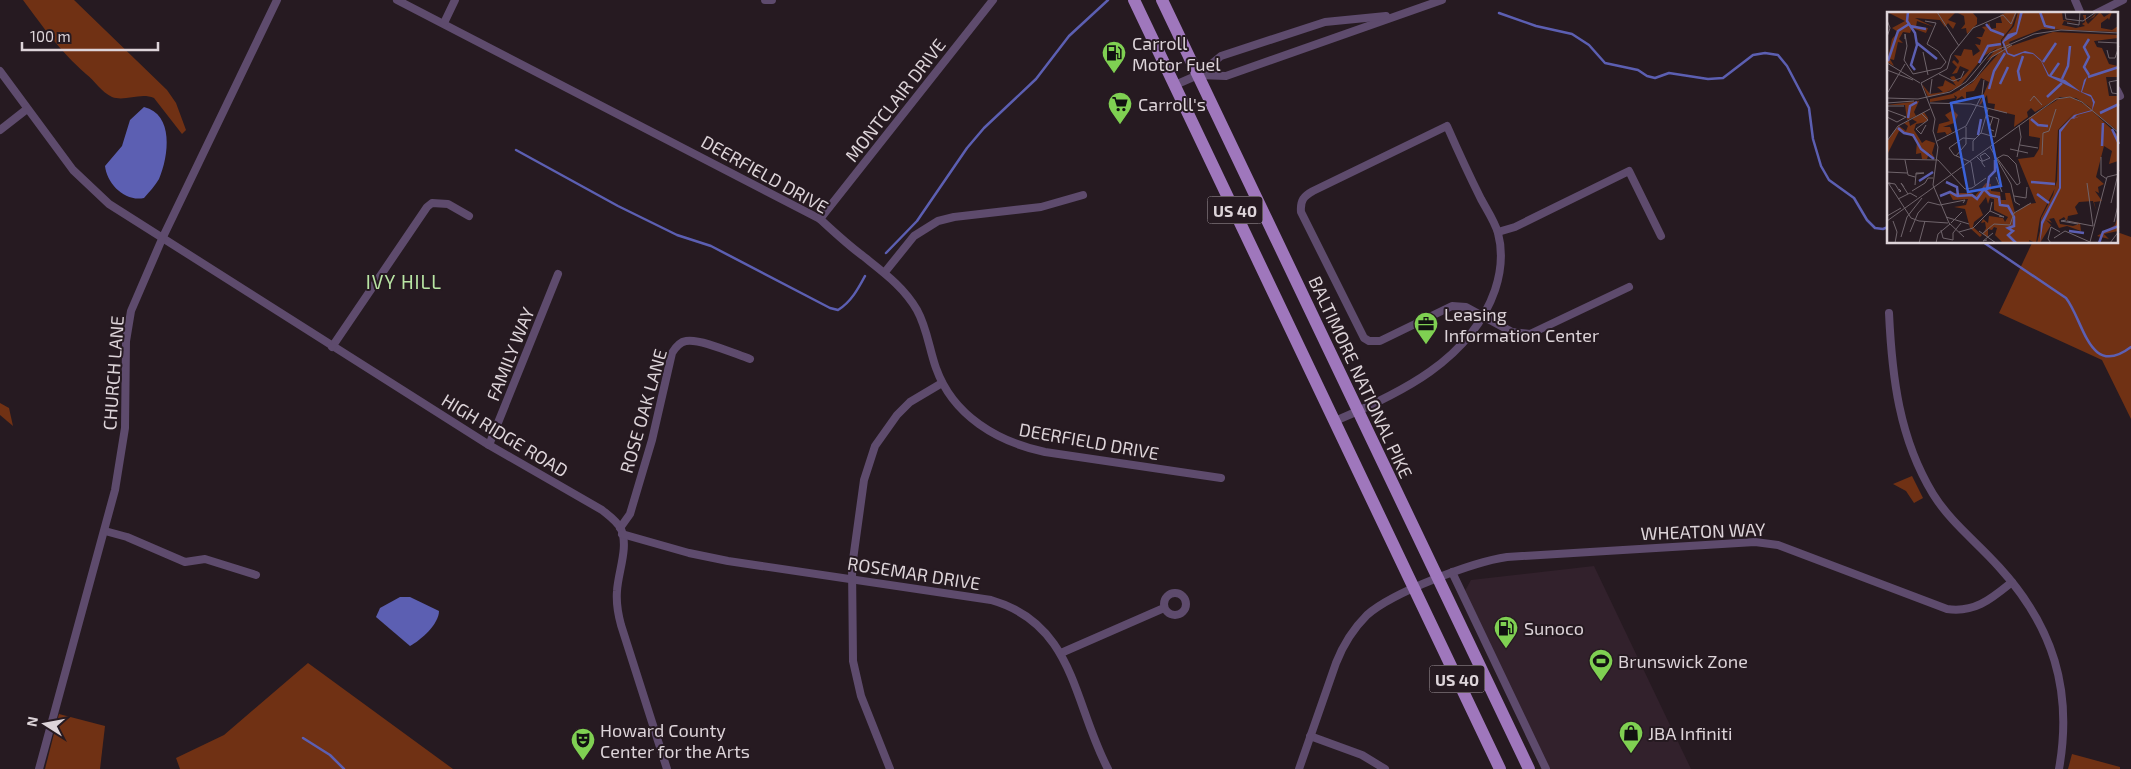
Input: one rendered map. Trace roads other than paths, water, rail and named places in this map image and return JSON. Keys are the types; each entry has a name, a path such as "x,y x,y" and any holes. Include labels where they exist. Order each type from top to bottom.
{"main road":[{"name":"US 40","path":"1134,0 1500,769"},
{"name":"BALTIMORE NATIONAL PIKE","path":"1162,0 1529,769"}],"street":[{"name":"CHURCH LANE","path":"39,769 105,531 120,464 125,428 127,328 138,290 277,0"},
{"name":"DEERFIELD DRIVE","path":"397,0 820,219 863,257 885,272 917,310 942,383 954,400 974,420 1004,440 1024,448 1221,478"},
{"path":"444,23 454,0"},
{"path":"765,0 772,0"},
{"name":"MONTCLAIR DRIVE","path":"820,219 993,0"},
{"path":"1198,75 1226,76 1442,0"},
{"path":"2075,0 2080,12"},
{"path":"2099,12 2123,0"},
{"path":"1175,85 1198,75 1221,56 1325,22 1396,15"},
{"name":"HIGH RIDGE ROAD","path":"0,71 62,156 90,187 116,210 489,445 602,510 621,531"},
{"path":"0,130 27,109"},
{"path":"1335,421 1406,387 1440,365 1468,339 1484,315 1498,280 1501,260 1498,232 1447,126 1304,196 1301,212 1360,332 1369,341 1380,341 1452,306 1466,307 1484,315 1512,332 1530,334 1630,287"},
{"path":"1498,232 1515,227 1629,171 1661,236"},
{"path":"885,272 914,236 938,221 954,217 1041,207 1083,195"},
{"path":"332,347 432,202 448,204 469,216"},
{"name":"FAMILY WAY","path":"489,445 558,274"},
{"path":"1889,313 1897,400 1906,436 1915,460 1943,509 2012,582 2034,612 2048,639 2058,670 2064,713 2064,734 2059,769"},
{"name":"ROSE OAK LANE","path":"621,531 632,505 652,440 672,354 676,346 684,341 697,342 750,359"},
{"path":"890,769 856,679 851,640 852,567 864,480 872,452 897,415 910,402 942,383"},
{"path":"105,531 134,540 186,562 205,559 256,575"},
{"path":"621,531 617,605 626,644 667,769"},
{"name":"ROSEMAR DRIVE","path":"621,531 688,553 728,561 1004,604 1033,620 1048,633 1061,653 1108,769"},
{"name":"WHEATON WAY","path":"1299,769 1336,663 1350,635 1368,614 1415,589 1475,563 1508,557 1744,541 1778,545 1947,609 1958,611 1977,607 2012,582"},
{"path":"1452,572 1546,769"},
{"path":"1061,653 1164,608"},
{"path":"1310,736 1362,756 1385,769"}],"waterway":[{"path":"886,253 917,221 967,148 984,128 1036,79 1069,36 1108,0"},
{"path":"1499,13 1536,26 1572,34 1589,45 1605,63 1638,70 1647,76 1655,78 1669,73 1708,79 1723,78 1753,55 1765,53 1778,55 1787,66 1809,108 1813,139 1821,166 1829,180 1854,198 1867,220 1875,228 1887,227"},
{"path":"516,150 618,206 677,235 711,246 830,308 838,310 847,303 865,276"},
{"path":"1986,244 2066,298 2083,332 2097,352 2106,356 2117,355 2131,347"},
{"path":"303,738 330,755 344,769"}],"place":[{"name":"Carroll Motor Fuel","path":"1114,74"},
{"name":"Carroll's","path":"1120,125"},
{"name":"Leasing Information Center","path":"1426,345"},
{"name":"Sunoco","path":"1506,649"},
{"name":"Brunswick Zone","path":"1601,682"},
{"name":"JBA Infiniti","path":"1631,754"},
{"name":"Howard County Center for the Arts","path":"583,761"}],"district":[{"name":"IVY HILL","path":"404,281"}]}
